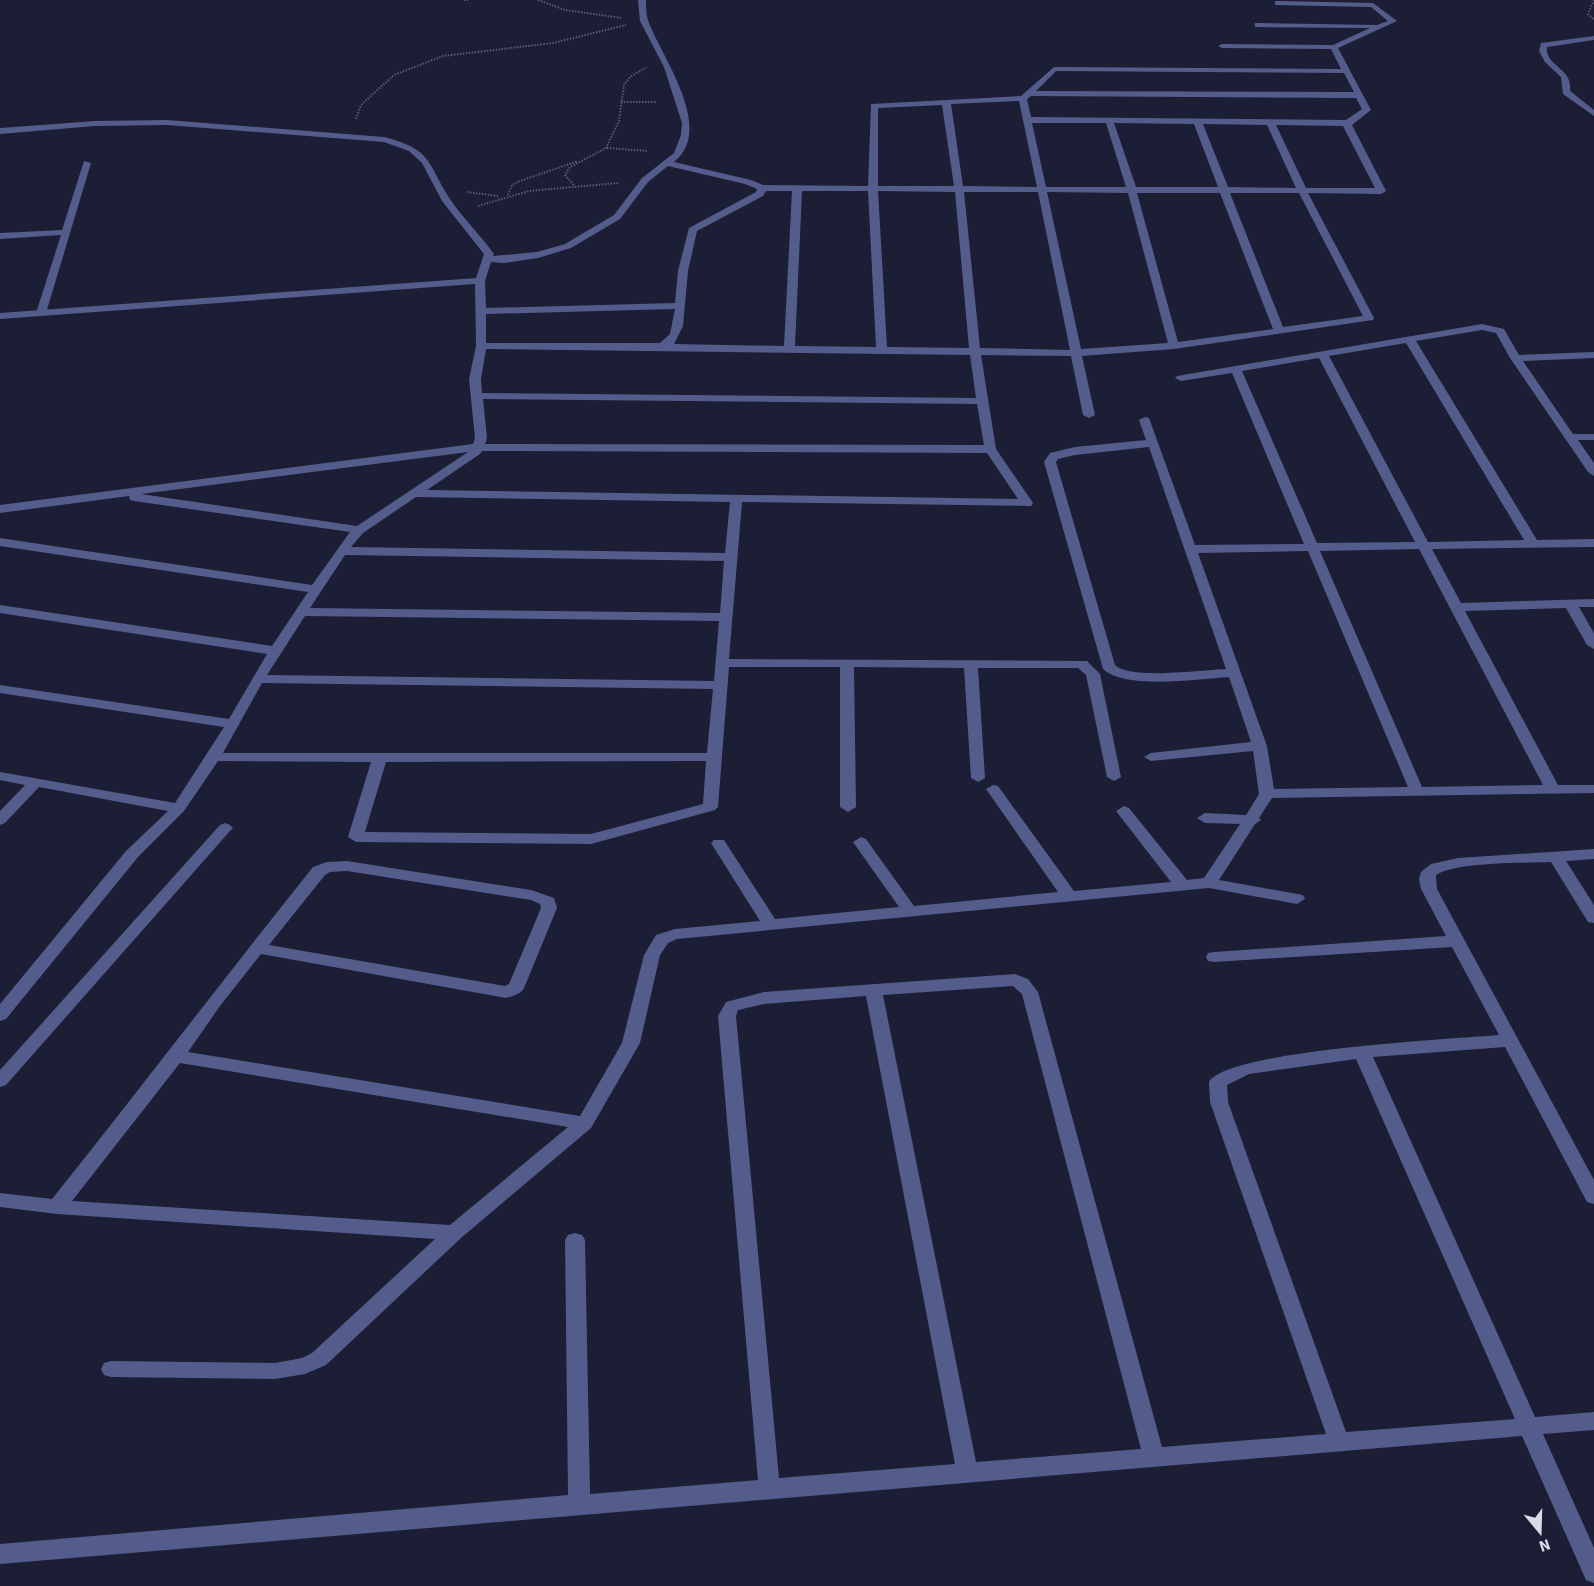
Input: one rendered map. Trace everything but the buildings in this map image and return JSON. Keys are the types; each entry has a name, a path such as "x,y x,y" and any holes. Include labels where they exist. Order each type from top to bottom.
{"street":[{"path":"487,259 504,260 538,255 568,246 617,217 645,180 678,154 685,135 686,123 673,81 644,21 642,0"},
{"path":"1222,46 1334,46 1393,21 1373,4 1278,3"},
{"path":"1258,25 1380,26"},
{"path":"1027,120 1349,123 1367,110 1334,46"},
{"path":"1025,96 1054,69 1347,71"},
{"path":"882,350 873,189 874,106 1025,96 1359,96"},
{"path":"1025,96 1027,120 1089,415"},
{"path":"413,493 1027,503 990,448 975,351 959,189 946,102"},
{"path":"1109,120 1132,190 1174,346"},
{"path":"1197,121 1222,190 1279,331"},
{"path":"481,346 1076,353 1174,346 1369,318 1302,190 1270,122"},
{"path":"0,131 57,124 191,123 379,140 411,149 428,162 452,208 489,254 480,281 481,346 475,379 481,429 479,447 465,461 359,530 341,551 299,612 257,679 213,757 179,808 132,854 0,1015"},
{"path":"668,163 748,182 762,188 1381,190 1347,124 1349,123"},
{"path":"664,347 672,340 681,306 683,273 692,246 692,230 760,194 762,188"},
{"path":"789,348 797,189"},
{"path":"0,316 480,281"},
{"path":"481,311 681,306"},
{"path":"1181,378 1482,327 1494,328 1502,334 1515,358 1594,472"},
{"path":"1410,341 1533,544"},
{"path":"1323,355 1553,790"},
{"path":"1515,358 1594,355"},
{"path":"1236,369 1417,792"},
{"path":"476,396 983,401"},
{"path":"1145,420 1260,746 1268,794 1209,883"},
{"path":"1570,437 1594,437"},
{"path":"1153,443 1075,452 1054,456 1050,462 1108,666 1114,672 1134,677 1234,672"},
{"path":"0,509 479,447 990,448"},
{"path":"114,494 359,530"},
{"path":"380,758 356,837 591,839 710,807 736,499"},
{"path":"0,542 314,589"},
{"path":"1191,549 1594,543"},
{"path":"341,551 732,557"},
{"path":"1456,607 1594,603"},
{"path":"1570,604 1594,645"},
{"path":"0,609 275,651"},
{"path":"299,612 726,616"},
{"path":"722,663 1083,664 1093,674 1113,777"},
{"path":"847,663 848,807"},
{"path":"971,664 978,778"},
{"path":"257,679 720,685"},
{"path":"0,689 233,724"},
{"path":"1151,757 1260,746"},
{"path":"213,757 714,757"},
{"path":"0,776 179,808"},
{"path":"0,820 36,782"},
{"path":"993,789 1070,897"},
{"path":"1268,794 1594,789"},
{"path":"1124,811 1183,886"},
{"path":"1204,818 1252,820"},
{"path":"0,1081 225,828"},
{"path":"861,842 910,912"},
{"path":"719,843 771,925"},
{"path":"1594,854 1458,863 1437,867 1429,872 1426,879 1429,889 1594,1197"},
{"path":"1556,857 1594,918"},
{"path":"57,1207 176,1056 214,1002 311,878 327,867 346,866 531,895 548,902 549,908 516,988 506,992 257,948"},
{"path":"111,1369 275,1371 305,1366 319,1359 454,1233 585,1123 631,1043 652,955 662,939 675,934 1209,883 1297,899"},
{"path":"1215,957 1457,941"},
{"path":"769,1488 727,1016 732,1006 747,1000 873,989 1015,980 1022,983 1030,992 1154,1457"},
{"path":"873,989 967,1472"},
{"path":"1340,1442 1219,1102 1218,1082 1230,1074 1248,1068 1362,1053 1511,1040"},
{"path":"1362,1053 1594,1573"},
{"path":"176,1056 585,1123"},
{"path":"0,1200 57,1207 454,1233"},
{"path":"575,1240 579,1504"},
{"path":"0,1554 769,1488 1594,1421"}],"lane":[{"path":"1594,38 1554,42 1542,48 1543,54 1567,83 1566,92 1594,114"},
{"path":"41,313 87,163"},
{"path":"0,236 66,232"}],"path":[{"path":"538,0 565,10 644,21"},
{"path":"1594,0 1588,14 1594,20"},
{"path":"357,116 361,105 394,75 418,64 454,54 553,43 644,21"},
{"path":"606,148 621,112 621,89 635,73 663,58"},
{"path":"621,102 678,103"},
{"path":"574,185 565,175 570,167 606,148 678,154"},
{"path":"508,195 512,185 535,173 582,160"},
{"path":"458,214 499,196 574,185 645,180"}]}
